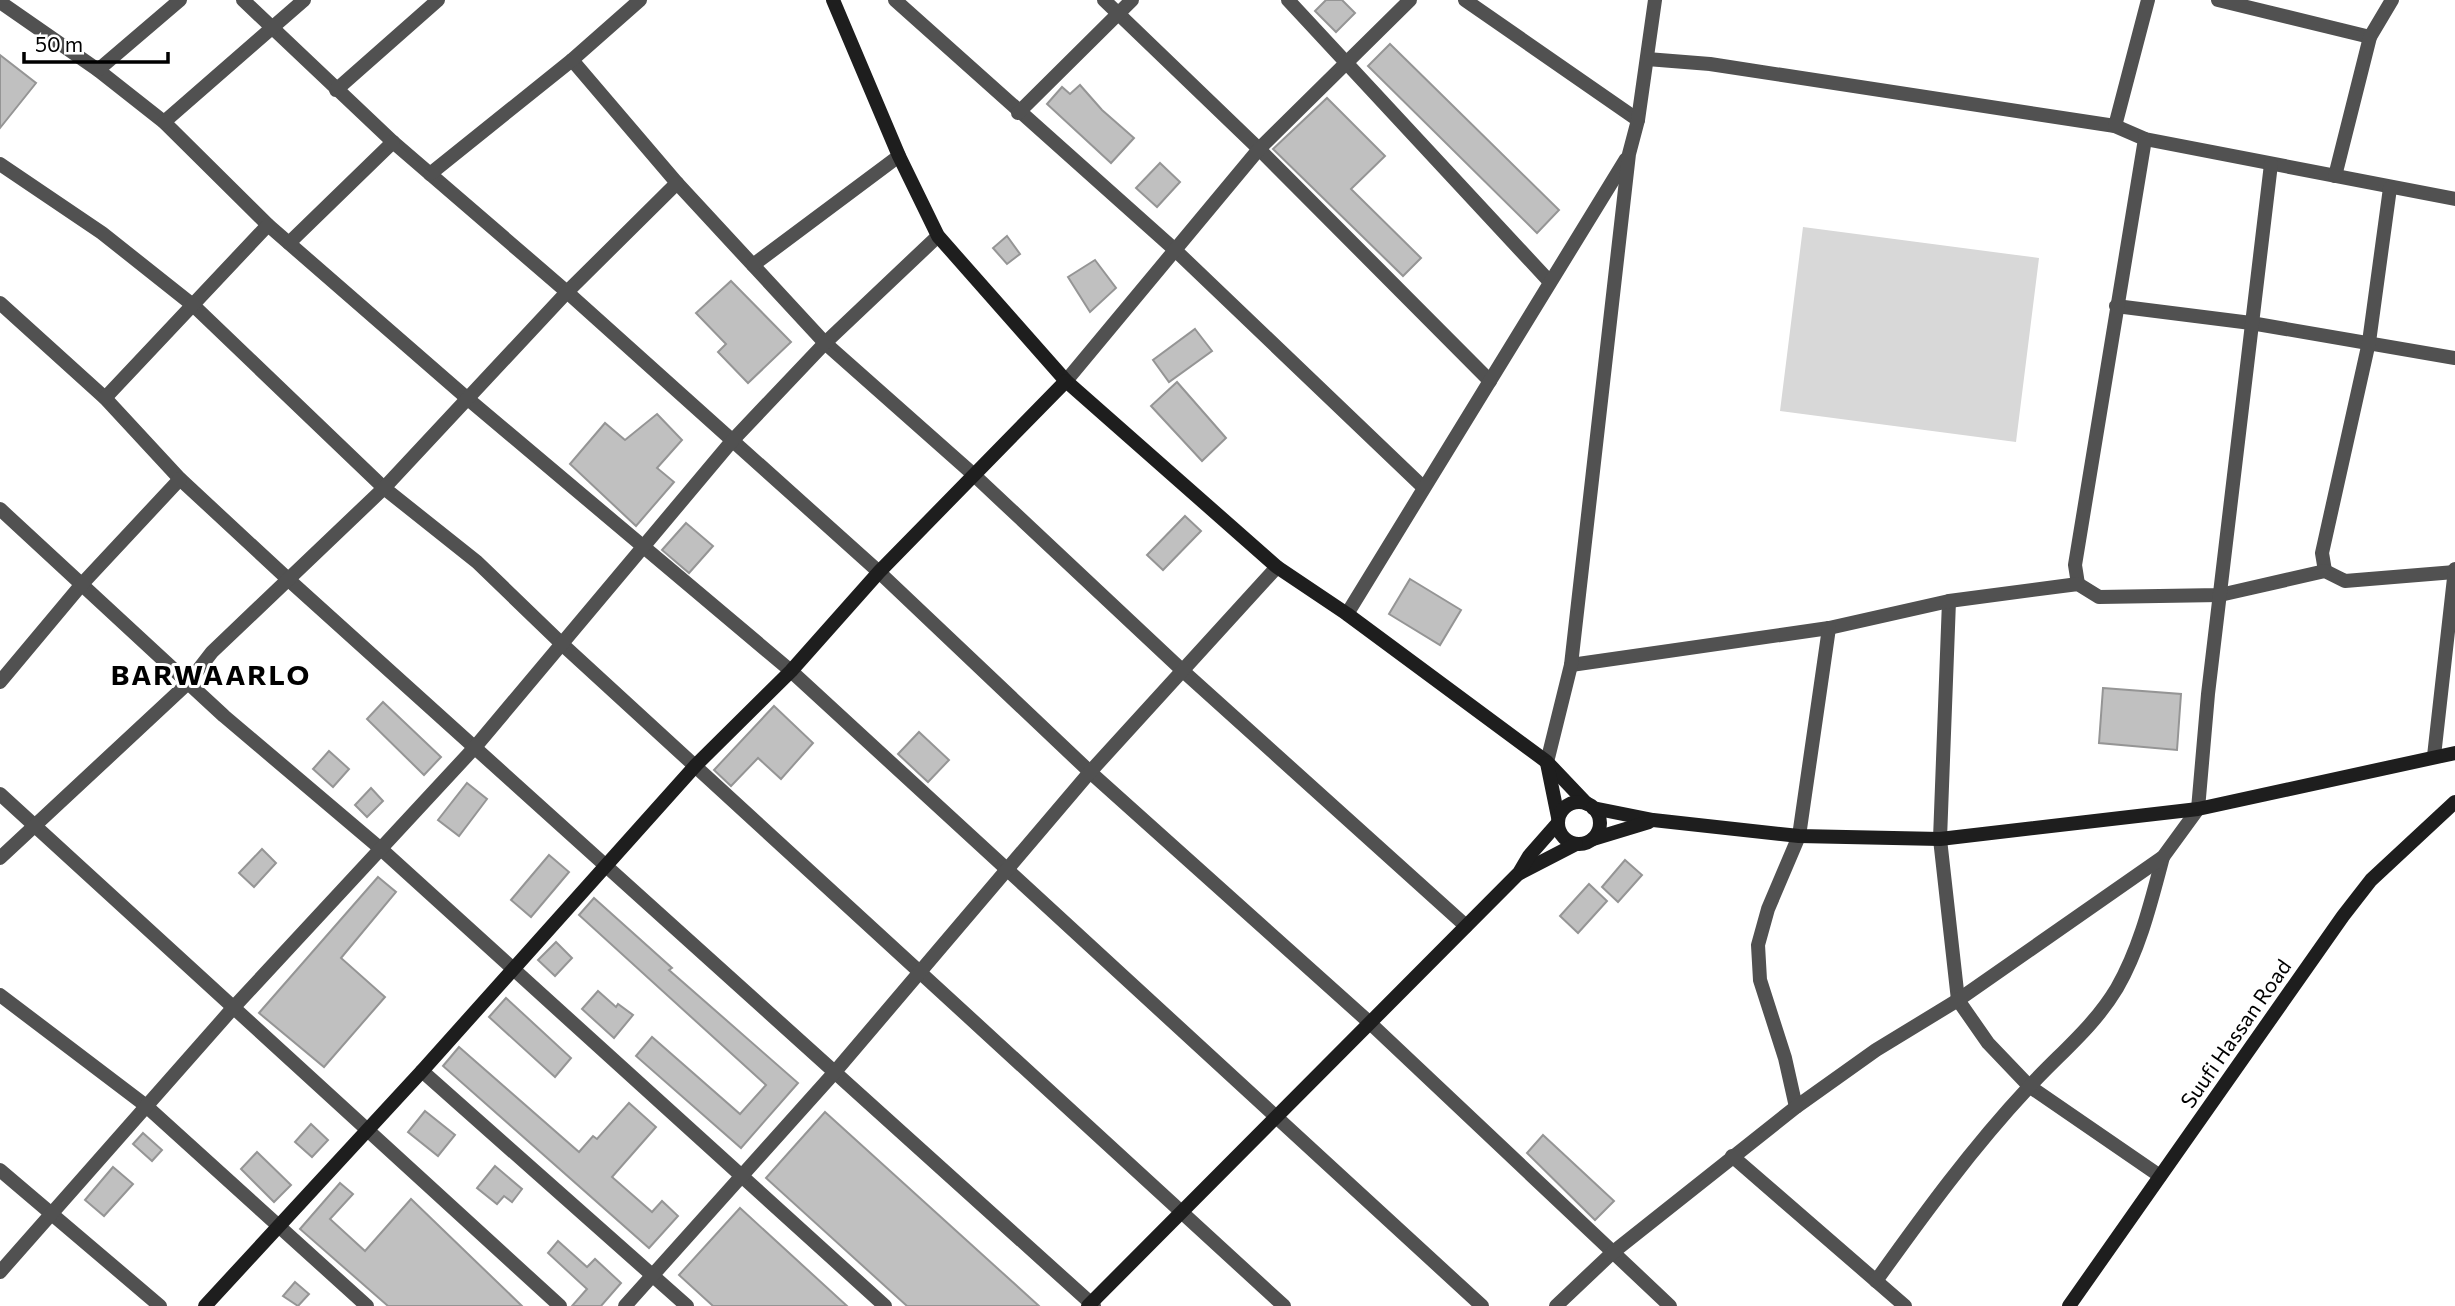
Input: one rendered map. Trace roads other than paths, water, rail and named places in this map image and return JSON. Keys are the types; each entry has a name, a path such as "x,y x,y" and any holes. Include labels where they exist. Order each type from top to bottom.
{"street":[{"path":"98,70 180,0"},
{"path":"243,0 393,142 566,292 878,572 1090,772 1370,1023 1670,1306"},
{"path":"164,122 304,0"},
{"path":"336,90 438,0"},
{"path":"430,174 572,60 640,0"},
{"path":"834,0 899,156 938,236 1066,382 1277,568 1347,614 1546,762 1590,806 1600,827 1593,839"},
{"path":"895,0 1018,113 1174,249 1423,487"},
{"path":"1104,0 1259,149 1490,381"},
{"path":"1018,113 1132,0"},
{"path":"1288,0 1549,281"},
{"path":"205,1306 239,1273 277,1227 422,1071 512,967 696,765 791,671 878,572 1066,382 1259,149 1410,0"},
{"path":"1465,0 1638,120"},
{"path":"1576,844 1561,835 1546,762 1572,665 1629,154 1638,120 1655,0"},
{"path":"2115,126 2148,0"},
{"path":"2218,0 2370,37"},
{"path":"2335,176 2370,37 2392,0"},
{"path":"0,2 98,70 164,122 268,225 468,399 791,671 1482,1306"},
{"path":"1647,59 1710,64 2115,126 2144,139 2455,199"},
{"path":"572,60 677,183 825,343 974,475 1183,671 1466,926"},
{"path":"2078,584 2075,565 2144,139"},
{"path":"289,243 393,142"},
{"path":"1347,614 1629,154"},
{"path":"752,265 899,156"},
{"path":"0,164 102,233 194,306 384,488 477,562 563,645 1284,1306"},
{"path":"1556,1306 1612,1253 1797,1107 1877,1050 1958,1000 2163,857 2198,809 2220,595 2271,164"},
{"path":"0,858 188,683 212,652 290,581 384,488 566,292 677,183"},
{"path":"2325,571 2322,553 2369,342 2390,188"},
{"path":"105,398 268,225"},
{"path":"0,1272 233,1007 476,747 732,440 825,343 938,236"},
{"path":"0,303 105,398 180,479 290,581 606,863 1091,1305 1519,873 1567,806 1590,806 1653,820 1799,836 1940,839 2198,809 2455,752"},
{"path":"2116,306 2251,323 2455,358"},
{"path":"0,682 82,584 180,479"},
{"path":"0,509 188,683 381,849 885,1306"},
{"path":"625,1306 834,1073 1090,772 1277,568"},
{"path":"1572,665 1829,628 1949,601 2078,584 2099,597 2220,595 2325,571 2345,581 2455,571 2434,756"},
{"path":"1949,601 1940,839 1958,1000 1988,1043 2029,1086 2160,1176"},
{"path":"1797,1107 1777,1027 1760,980 1758,945 1768,909 1799,836 1829,628"},
{"path":"0,794 560,1306"},
{"name":"Suufi Hassan Road","path":"2068,1306 2371,880 2455,802"},
{"path":"1519,873 1576,844 1653,820"},
{"path":"1876,1281 1935,1199 2029,1086 2095,1020 2118,986 2143,931 2163,857"},
{"path":"0,995 145,1105 367,1306"},
{"path":"422,1071 687,1306"},
{"path":"1732,1156 1905,1306"},
{"path":"0,1170 160,1306"}],"district":[{"name":"BARWAARLO","path":"211,674"}]}
